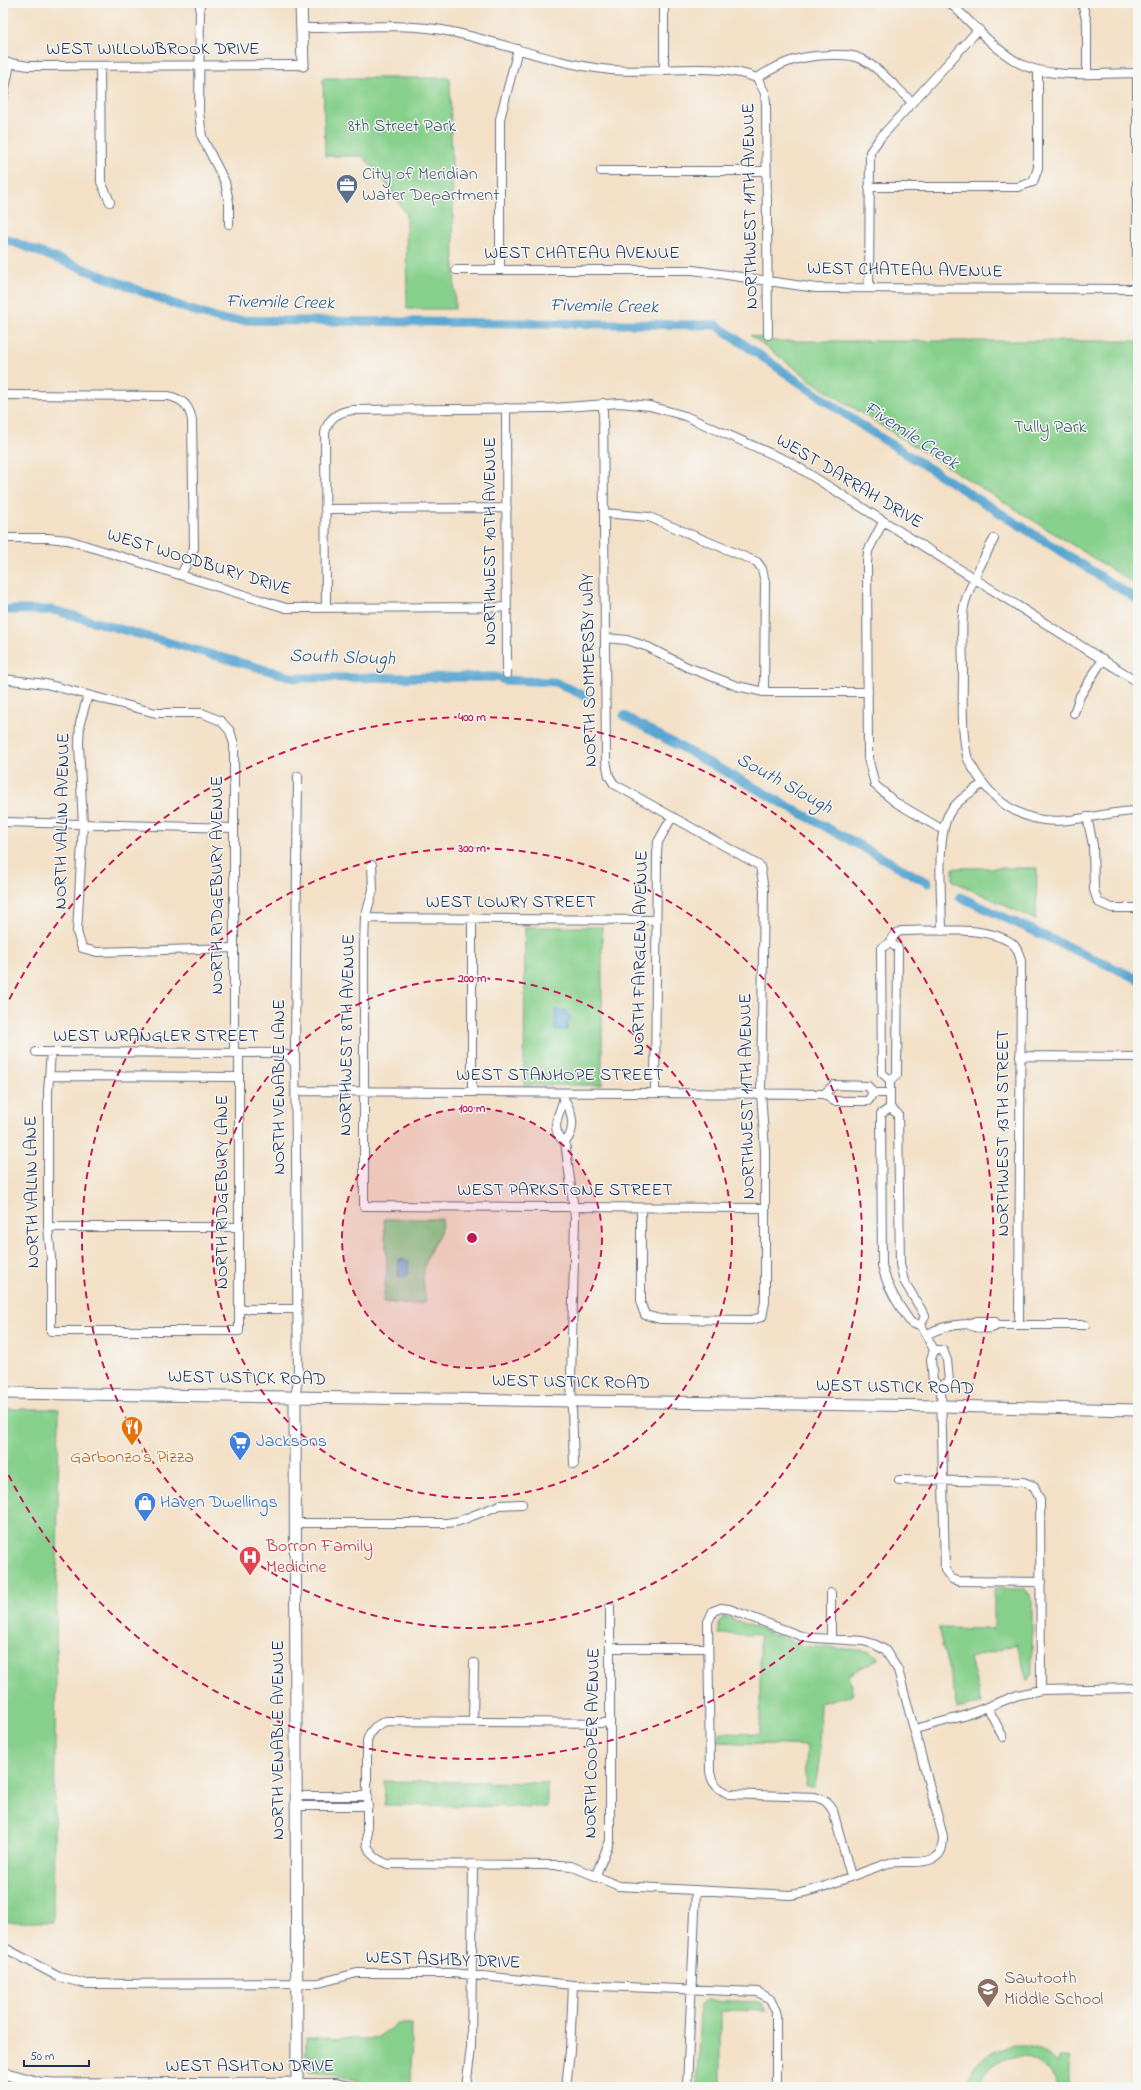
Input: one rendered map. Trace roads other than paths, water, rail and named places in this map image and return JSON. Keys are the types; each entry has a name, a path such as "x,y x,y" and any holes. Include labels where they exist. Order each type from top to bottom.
{"main road":[{"path":"301,3 301,28 304,65"},
{"name":"WEST USTICK ROAD","path":"3,1393 573,1400 1138,1410"},
{"name":"NORTH VENABLE AVENUE","path":"295,1397 297,2083"},
{"name":"WEST ASHTON DRIVE","path":"3,2073 39,2083 246,2085 297,2083"}],"street":[{"path":"200,3 199,111 202,137 225,182 229,202 229,224"},
{"path":"664,3 664,70"},
{"path":"950,3 1018,62 1038,70 1058,72 1137,72 1137,289"},
{"path":"1082,3 1087,23 1087,72"},
{"path":"301,28 421,28 452,32 581,66 611,70 733,70 757,78 792,59 808,55 844,54 860,58 871,65 912,102"},
{"path":"869,288 870,152 912,102 979,29"},
{"path":"500,270 500,119 518,49"},
{"path":"3,98 6,63"},
{"name":"WEST WILLOWBROOK DRIVE","path":"6,63 100,66 304,65"},
{"path":"100,66 101,182 110,202"},
{"path":"869,187 1018,187 1033,182 1038,168 1038,70"},
{"name":"NORTHWEST 11TH AVENUE","path":"757,78 765,93 768,335"},
{"path":"601,171 766,171"},
{"name":"WEST CHATEAU AVENUE","path":"456,270 693,270 816,288 1137,289"},
{"path":"3,395 169,396 186,403 190,410 192,420 194,548 181,576"},
{"name":"WEST DARRAH DRIVE","path":"325,508 325,433 329,421 342,411 553,408 603,403 650,406 685,416 736,436 790,462 1138,682"},
{"name":"NORTH SOMMERSBY WAY","path":"603,403 606,761 609,776 614,784 760,866 762,874"},
{"name":"NORTHWEST 10TH AVENUE","path":"506,408 507,674"},
{"path":"326,608 325,508 507,508"},
{"path":"604,513 650,518 757,562 762,569 765,582 764,692"},
{"path":"883,522 868,551 867,563 868,758 875,785 895,802 943,830"},
{"name":"WEST WOODBURY DRIVE","path":"3,538 48,538 68,540 286,608 507,607"},
{"path":"994,539 974,578 965,604 964,728 967,758 982,784 997,799 1015,811 1032,818 1047,821 1064,821 1107,813 1138,811"},
{"path":"605,638 627,640 648,647 694,670 737,686 764,692 868,692"},
{"path":"1074,713 1080,696 1103,660"},
{"path":"3,679 46,684 88,695"},
{"name":"NORTH RIDGEBURY AVENUE","path":"88,695 156,713 202,713 221,721 230,731 234,744 234,948 236,1053"},
{"name":"NORTH VALLIN AVENUE","path":"88,695 80,723 79,744 83,825 77,932 82,948 98,952 234,948"},
{"name":"NORTH VENABLE LANE","path":"295,1397 298,1380 295,1064 298,776"},
{"path":"890,1108 890,1080 882,1073 881,948 890,943 895,934 901,931 942,931 943,830 950,812 963,798 982,784"},
{"name":"NORTH FAIRGLEN AVENUE","path":"655,1093 657,852 658,842 672,817"},
{"path":"1087,817 1093,845 1094,890 1098,902 1112,908 1138,908"},
{"path":"3,822 234,828"},
{"name":"NORTHWEST 8TH AVENUE","path":"364,1206 365,918 373,890 372,865"},
{"name":"NORTHWEST 11TH AVENUE","path":"641,1208 641,1304 646,1315 660,1319 751,1320 762,1317 765,1302 765,1150 761,1093 764,889 762,874"},
{"name":"WEST LOWRY STREET","path":"365,918 656,920"},
{"path":"472,918 472,1092"},
{"name":"NORTHWEST 13TH STREET","path":"942,931 973,930 993,935 1013,944 1019,951 1021,961 1019,1325"},
{"path":"890,943 898,948 897,1075 890,1080"},
{"name":"WEST WRANGLER STREET","path":"36,1052 281,1053 289,1056 295,1064"},
{"name":"NORTH VALLIN LANE","path":"51,1052 48,1092 48,1228 51,1258 51,1331 239,1331"},
{"name":"NORTH RIDGEBURY LANE","path":"236,1053 239,1077 239,1331"},
{"path":"1020,1056 1138,1057"},
{"path":"50,1076 239,1077"},
{"name":"WEST STANHOPE STREET","path":"824,1094 834,1086 868,1086 873,1093"},
{"name":"WEST STANHOPE STREET","path":"296,1091 472,1092 564,1096 655,1093 824,1094 834,1101 868,1101 873,1093"},
{"name":"WEST STANHOPE STREET","path":"873,1093 890,1093"},
{"path":"564,1096 556,1124 559,1137 565,1142 574,1207 571,1380 573,1400 574,1464"},
{"path":"564,1096 570,1108 572,1123 569,1138 565,1142"},
{"path":"890,1108 898,1114 900,1264 904,1281 925,1316 921,1325"},
{"path":"890,1108 881,1114 882,1265 886,1282 896,1301 911,1323 921,1325"},
{"name":"WEST PARKSTONE STREET","path":"364,1206 765,1208"},
{"path":"48,1228 239,1227"},
{"path":"239,1309 298,1309"},
{"path":"926,1335 933,1330 976,1321 994,1321 998,1325 1085,1325"},
{"path":"921,1325 934,1350 931,1359 934,1381 941,1387 944,1565 948,1575 958,1581 1041,1582"},
{"path":"934,1350 943,1350 947,1360 949,1381 941,1387"},
{"path":"899,1480 1023,1482 1034,1486 1040,1500 1041,1690"},
{"path":"295,1523 447,1523 458,1521 500,1505 522,1504"},
{"path":"831,1594 831,1639"},
{"name":"NORTH COOPER AVENUE","path":"595,1877 610,1841 610,1607"},
{"path":"610,1723 386,1721 373,1728 367,1741 367,1844 373,1857 388,1864 571,1866 619,1886 790,1895 800,1893 851,1876 890,1863 925,1861 938,1856 942,1850 943,1836 898,1670 885,1650 863,1641 801,1636 729,1608 721,1608 713,1611 708,1622 710,1772 714,1784 719,1789 729,1794 815,1797 829,1803 833,1811 851,1876"},
{"path":"610,1648 708,1648"},
{"path":"473,1722 474,1663"},
{"path":"915,1729 988,1708 1018,1695 1041,1690 1138,1688"},
{"path":"988,1708 1003,1737"},
{"path":"296,1801 368,1796"},
{"path":"296,1801 368,1806"},
{"path":"466,2087 471,2048 473,1864"},
{"path":"687,2087 693,1990 696,1890"},
{"name":"WEST ASHBY DRIVE","path":"3,1947 59,1977 87,1984 296,1984 327,1982 356,1973 472,1974 573,1984 758,1992 770,1999 776,2011 776,2087"},
{"path":"566,2087 570,2052 573,1984"},
{"name":"WEST ASHTON DRIVE","path":"297,2083 334,2083 355,2087"}],"water":[{"path":"555,1010 567,1010 567,1016 570,1016 570,1021 567,1021 567,1030 555,1030"},
{"path":"399,1259 409,1261 408,1274 405,1277 398,1276"}],"waterway":[{"name":"Fivemile Creek","path":"3,238 185,308 222,320 716,325 867,429 1138,600"},
{"name":"South Slough","path":"3,610 53,610 295,678 497,677 504,680 555,682 587,697"},
{"name":"South Slough","path":"624,716 928,883"},
{"name":"South Slough","path":"960,897 1138,979"}],"place":[{"name":"City of Meridian Water Department","path":"347,204"},
{"name":"Garbonzo's Pizza","path":"132,1446"},
{"name":"Jacksons","path":"240,1462"},
{"name":"Haven Dwellings","path":"145,1522"},
{"name":"Borron Family Medicine","path":"250,1576"},
{"name":"Sawtooth Middle School","path":"988,2008"}],"park label":[{"name":"8th Street Park","path":"402,127"},
{"name":"Tully Park","path":"1050,428"}]}
